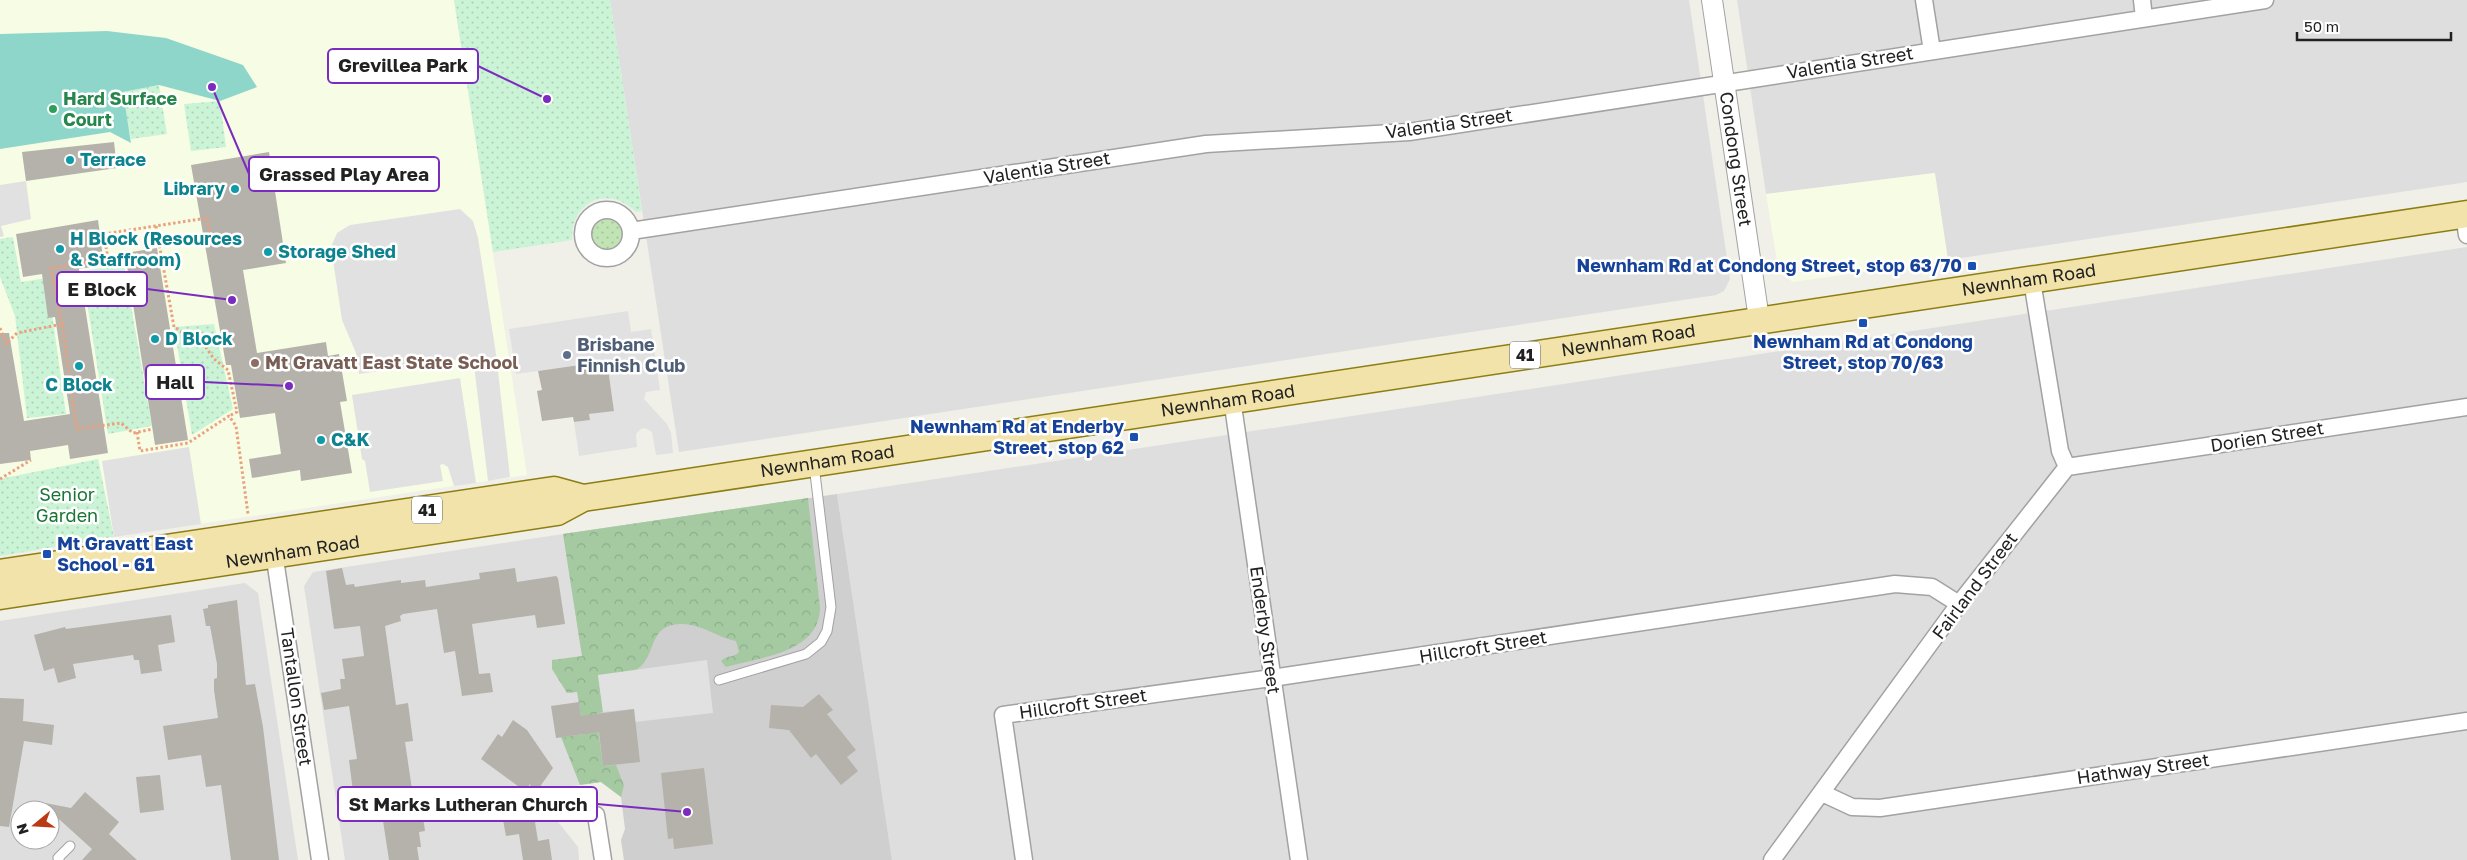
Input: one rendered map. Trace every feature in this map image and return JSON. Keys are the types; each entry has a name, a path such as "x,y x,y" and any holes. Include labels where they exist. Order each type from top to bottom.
{"main road":[{"name":"Newnham Road","path":"0,596 554,490 582,498 1759,319 2466,221"},
{"name":"Newnham Road","path":"0,573 273,544"}],"street":[{"name":"Condong Street","path":"1712,0 1759,319"},
{"path":"1924,0 1932,51"},
{"path":"2142,0 2144,18"},
{"name":"Valentia Street","path":"631,231 1206,144 1409,132 2265,0"},
{"path":"2032,281 2060,451 2068,467"},
{"name":"Enderby Street","path":"1232,399 1299,860"},
{"name":"Dorien Street","path":"2068,467 2467,407"},
{"name":"Fairland Street","path":"1772,860 1960,604 2068,467"},
{"name":"Tantallon Street","path":"273,544 320,860"},
{"name":"Hillcroft Street","path":"1024,860 1003,715 1272,678 1895,584 1932,587 1960,604"},
{"name":"Hathway Street","path":"1822,793 1852,807 1880,808 2467,722"},
{"path":"596,815 603,860"}],"lane":[{"path":"718,680 806,654 821,642 827,631 831,608 814,463"},
{"path":"59,860 58,858 70,846"}],"path":[{"path":"153,429 134,433 121,423 77,429 62,324 51,268 108,259 104,234 207,218 211,240"},
{"path":"138,432 140,451 188,443 237,412 228,370 214,359 205,346 174,327 156,226"},
{"path":"0,345 6,344 17,333 62,324"},
{"path":"0,328 6,344"},
{"path":"229,416 236,426 249,520"},
{"path":"0,479 31,460"}],"shaded area":[{"name":"Mt Gravatt East State School","path":"0,0 454,0 527,475 0,554"},
{"path":"610,0 1689,0 1730,279 1724,291 1716,295 679,452"},
{"path":"1737,0 2467,0 2467,182 1948,260 1934,173 1766,194"},
{"path":"107,31 166,38 243,65 257,87 220,101 159,85 123,92 131,143 110,132 0,149 0,34"},
{"path":"1935,173 1948,260 1793,282 1779,273 1766,194"},
{"path":"26,181 31,219 1,226 4,236 0,237 0,185"},
{"path":"460,209 473,221 478,238 496,354 510,477 488,481 473,357 359,374 356,353 342,320 331,247 337,233 350,225"},
{"path":"2467,247 2467,860 892,860 837,494"},
{"path":"628,311 631,332 651,329 660,390 646,392 644,399 667,424 671,433 673,453 656,455 652,432 645,428 636,434 637,447 579,456 574,422 590,420 589,414 614,410 607,361 516,374 509,329"},
{"path":"460,378 476,483 454,486 448,467 443,464 440,465 443,481 370,492 365,461 362,459 352,395"},
{"path":"189,447 201,524 114,537 102,461"},
{"path":"837,494 892,860 624,860 621,840 625,829 621,797 601,782 563,534"},
{"path":"563,534 601,782 573,786 553,802 555,818 578,847 579,860 345,860 304,586 313,572"},
{"path":"245,583 258,593 298,860 0,860 0,621"},
{"path":"707,660 713,713 635,722 634,709 603,712 598,675"}],"green space":[{"path":"454,0 610,0 642,211 636,212 614,199 603,198 593,201 584,207 578,215 573,226 572,240 493,252"},
{"path":"159,85 167,134 131,139 122,92"},
{"path":"220,101 226,147 191,151 184,104"},
{"path":"607,219 613,220 621,228 621,240 613,248 607,249 601,248 593,240 592,234 593,228 601,220"},
{"path":"13,237 21,282 47,278 66,414 27,418 15,316 0,277 0,239"},
{"path":"124,265 152,426 108,434 82,271"},
{"path":"214,324 233,409 192,435 174,327"},
{"name":"Senior Garden","path":"98,459 114,537 0,556 0,479"},
{"path":"808,498 820,608 817,623 810,635 786,651 726,667 721,661 739,652 736,641 696,626 681,624 662,630 643,664 636,670 623,674 598,675 603,712 596,714 603,766 616,765 624,785 621,797 601,782 580,785 561,737 584,734 577,692 567,693 552,669 552,660 582,656 563,534"}],"building":[{"name":"Terrace","path":"114,142 117,168 26,181 22,152"},
{"path":"269,152 286,263 243,270 257,353 326,342 328,356 339,354 347,401 340,402 352,473 301,481 300,470 252,478 249,459 281,454 275,413 240,418 231,365 226,365 191,165"},
{"path":"98,220 104,265 79,269 108,453 70,459 68,445 30,451 31,460 0,464 0,333 9,333 24,421 70,414 55,317 48,318 42,274 23,277 16,234"},
{"name":"D Block","path":"157,248 188,440 155,445 125,253"},
{"path":"607,361 614,411 589,414 590,420 574,422 573,417 542,421 537,391 542,390 538,371"},
{"path":"342,568 346,585 354,584 355,587 401,580 401,583 425,580 426,587 480,579 479,573 515,568 517,582 556,576 558,578 565,624 537,628 535,615 472,624 479,674 490,673 493,692 462,696 455,651 444,653 437,609 403,614 400,616 401,621 385,626 396,705 408,703 413,741 405,742 413,796 420,796 425,831 419,832 421,847 417,847 419,860 389,860 378,788 353,792 349,760 357,759 349,706 324,710 321,693 341,689 340,679 345,679 342,659 364,656 360,626 334,629 326,571"},
{"path":"237,600 246,685 255,684 263,727 279,860 231,860 221,785 206,787 201,755 168,760 163,726 218,718 214,690 214,679 217,678 217,664 210,626 206,626 203,609 208,608 208,605"},
{"path":"171,615 175,642 158,645 162,671 141,674 139,660 134,660 133,655 73,664 76,678 58,683 54,668 44,671 34,635 65,627 66,629"},
{"path":"819,694 833,710 827,714 856,750 847,757 858,771 841,785 816,754 811,758 789,730 769,728 771,705 803,707"},
{"path":"0,698 24,699 23,721 54,725 52,745 24,741 14,800 10,800 9,827 0,826"},
{"path":"579,702 581,716 634,709 640,762 603,766 599,732 556,738 551,706"},
{"path":"513,720 527,730 553,768 537,791 529,784 538,841 549,839 552,860 523,860 519,834 506,836 503,820 500,821 498,802 500,800 530,795 481,759 498,734 502,737"},
{"path":"704,768 713,844 674,849 673,838 668,839 661,773"},
{"path":"160,775 164,810 140,813 136,777"},
{"path":"85,792 119,822 109,834 137,860 82,860 92,849 60,820 60,806 71,808"}],"place":[{"name":"Grassed Play Area","path":"212,87"},
{"name":"Grevillea Park","path":"547,99"},
{"name":"Hard Surface Court","path":"53,109"},
{"name":"Terrace","path":"70,160"},
{"name":"Library","path":"235,189"},
{"name":"H Block (Resources & Staffroom)","path":"60,249"},
{"name":"Storage Shed","path":"268,252"},
{"name":"Newnham Rd at Condong Street, stop 63/70","path":"1972,266"},
{"name":"E Block","path":"232,300"},
{"name":"Newnham Rd at Condong Street, stop 70/63","path":"1863,323"},
{"name":"D Block","path":"155,339"},
{"name":"Brisbane Finnish Club","path":"567,355"},
{"name":"Mt Gravatt East State School","path":"255,363"},
{"name":"C Block","path":"79,366"},
{"name":"Hall","path":"289,386"},
{"name":"Newnham Rd at Enderby Street, stop 62","path":"1134,437"},
{"name":"C&K","path":"321,440"},
{"name":"Mt Gravatt East School - 61","path":"47,554"},
{"name":"St Marks Lutheran Church","path":"687,812"}]}
